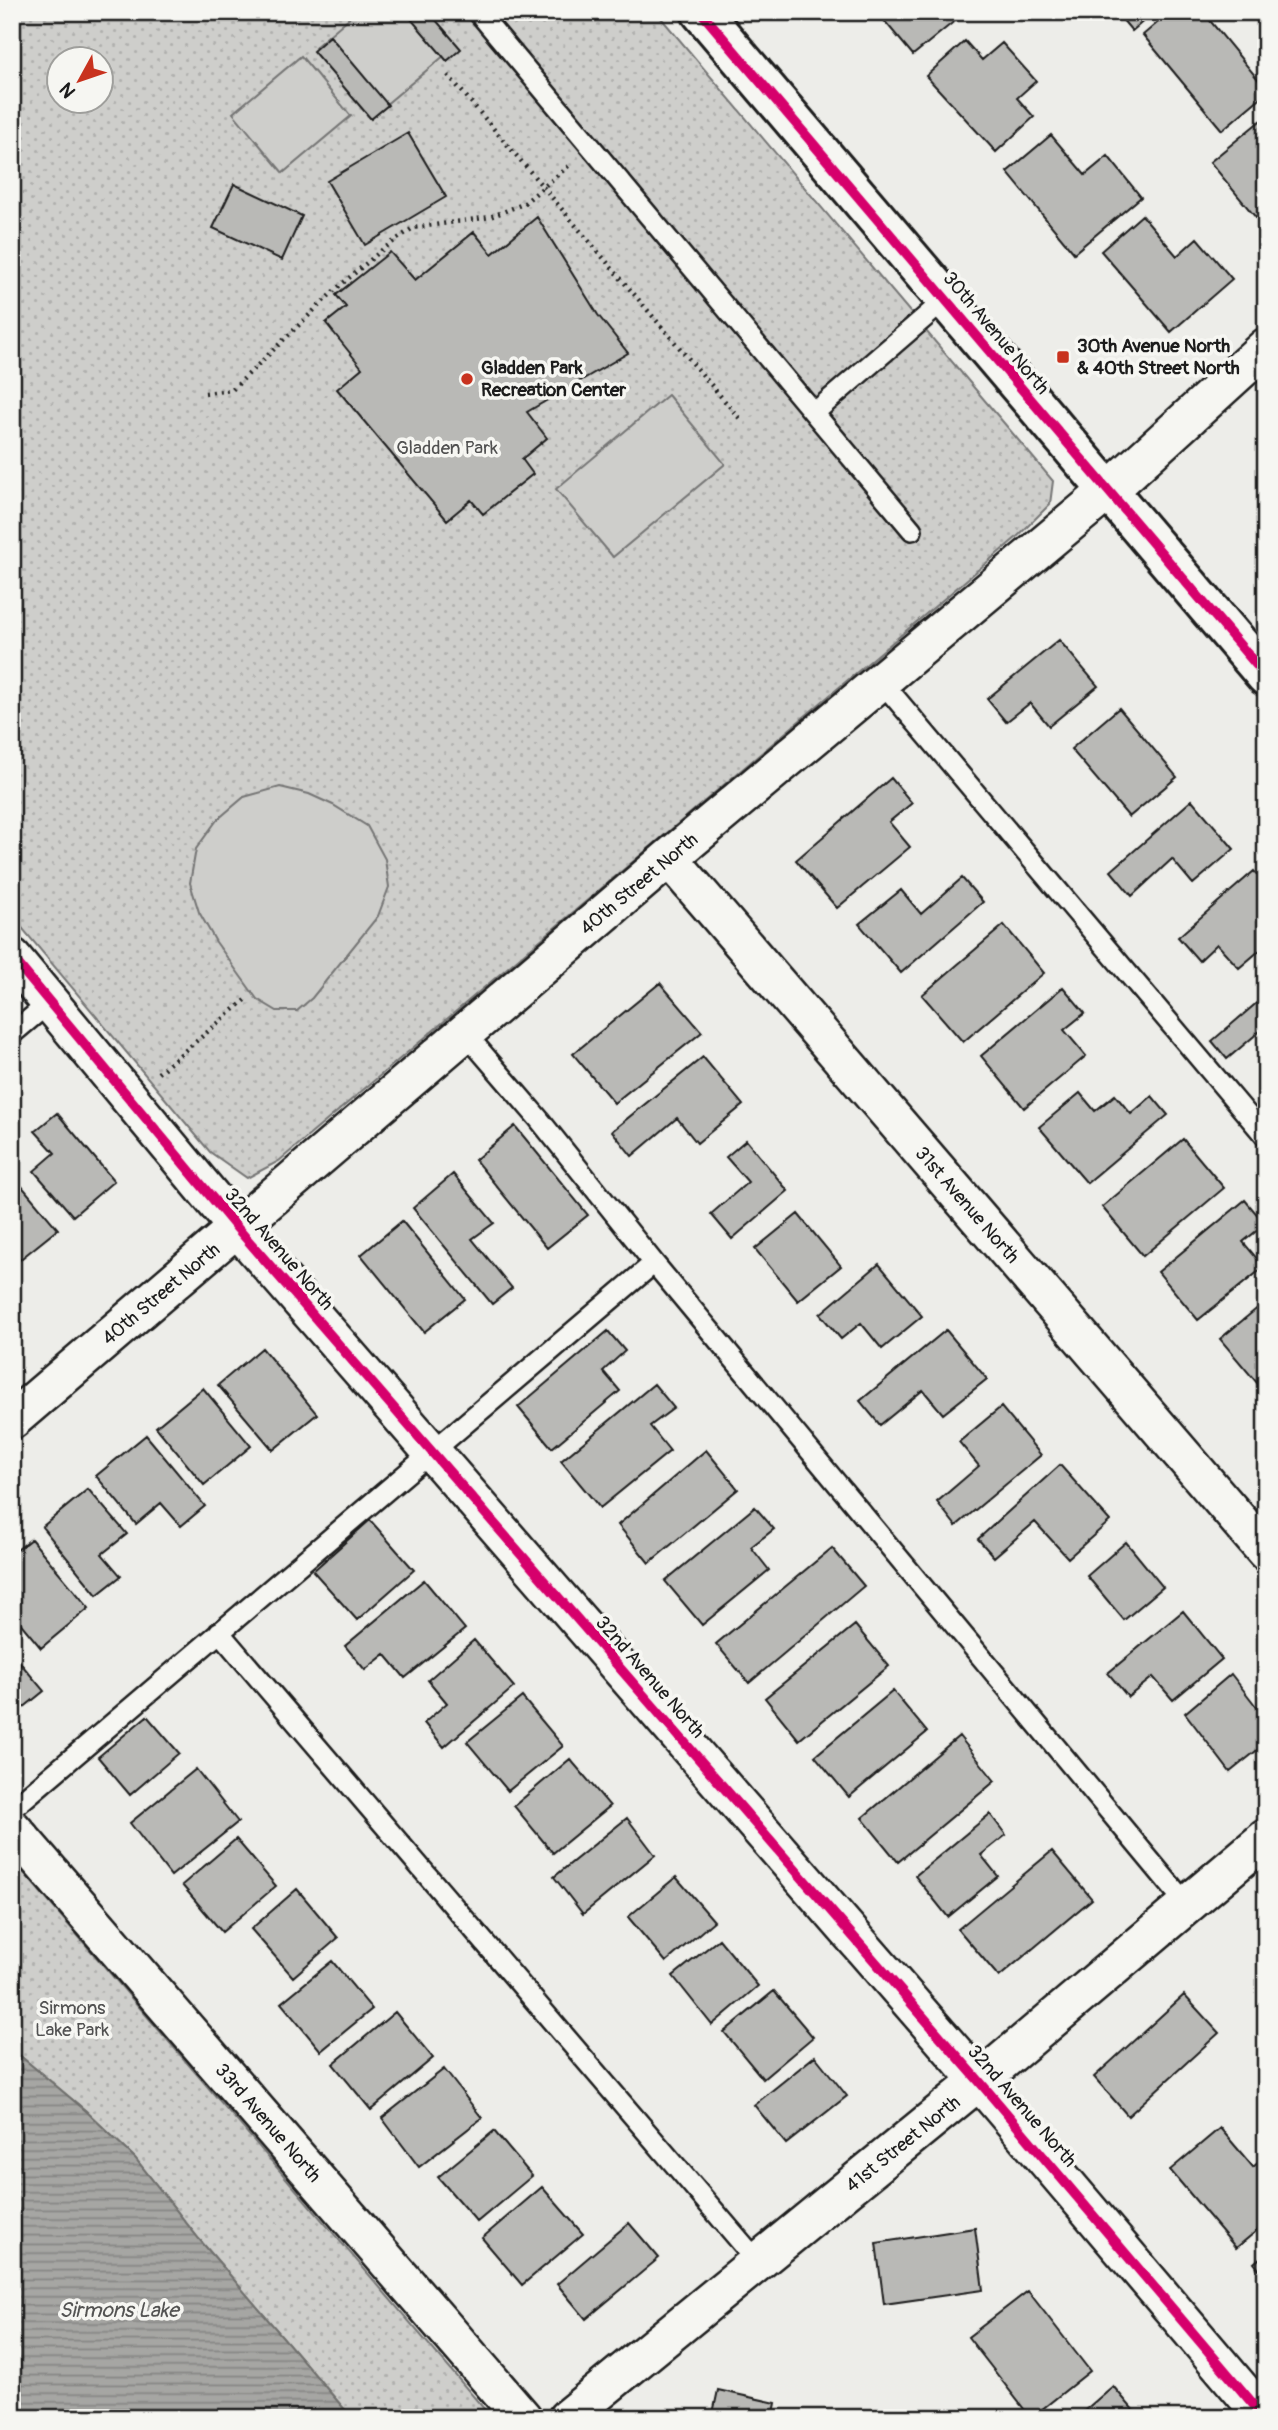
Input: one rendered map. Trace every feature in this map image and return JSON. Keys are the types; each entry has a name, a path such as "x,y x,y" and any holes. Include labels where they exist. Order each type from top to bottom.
{"street":[{"name":"30th Avenue North","path":"701,12 1266,676"},
{"name":"40th Street North","path":"12,1420 669,858 1108,491 1266,347"},
{"name":"31st Avenue North","path":"669,858 1266,1552"},
{"name":"32nd Avenue North","path":"12,957 238,1229 979,2081 1265,2418"},
{"name":"33rd Avenue North","path":"12,1828 523,2418"},
{"name":"41st Street North","path":"567,2418 979,2081 1266,1838"}],"lane":[{"path":"478,12 912,530"},
{"path":"814,413 946,300"},
{"path":"881,681 1266,1137"},
{"path":"12,1034 50,1002"},
{"path":"465,1033 1187,1905"},
{"path":"12,1809 654,1264"},
{"path":"219,1632 758,2262"}],"path":[{"path":"448,75 740,419"},
{"path":"205,393 232,390 337,289 383,249 413,228 490,216 523,204 543,187"},
{"path":"158,1073 247,999"}],"green space":[{"name":"Gladden Park","path":"12,12 656,12 1053,481 1050,504 1017,537 279,1161 247,1178 210,1152 12,916"},
{"path":"356,12 422,12 452,49 372,116 315,47"},
{"path":"301,56 351,116 283,173 233,113"},
{"path":"668,395 725,464 613,557 556,489"},
{"path":"280,787 309,794 367,826 385,859 389,887 378,916 312,998 297,1011 277,1011 257,999 216,942 199,912 190,883 196,849 217,820 244,797"},
{"name":"Sirmons Lake Park","path":"12,1859 492,2418 352,2418 199,2239 135,2158 86,2111 12,2049"}],"water":[{"name":"Sirmons Lake","path":"12,2049 86,2111 135,2158 199,2239 352,2418 12,2418"}],"building":[{"path":"405,12 429,12 461,49 447,61"},
{"path":"877,12 949,12 956,20 913,55"},
{"path":"1116,12 1154,12 1132,31"},
{"path":"1170,12 1203,12 1266,89 1266,93 1222,130 1143,35"},
{"path":"330,36 388,105 371,119 313,51"},
{"path":"965,41 982,60 1002,43 1036,81 1017,98 1034,117 996,152 926,76"},
{"path":"1266,116 1266,230 1210,162"},
{"path":"408,133 446,197 365,245 327,181"},
{"path":"1051,135 1085,175 1108,156 1141,197 1074,253 1007,172"},
{"path":"234,184 302,216 282,260 213,228"},
{"path":"1142,215 1177,256 1197,238 1232,279 1171,332 1101,251"},
{"name":"Gladden Park Recreation Center","path":"537,217 598,315 628,353 527,412 547,438 522,459 533,474 483,514 471,500 447,520 337,389 362,368 326,323 346,307 336,295 390,252 415,280 474,232 492,254"},
{"path":"1059,640 1098,686 1049,726 1030,703 1006,722 987,699"},
{"path":"1119,708 1177,777 1129,817 1071,749"},
{"path":"891,778 912,803 889,822 910,847 837,908 796,860"},
{"path":"1192,800 1234,849 1193,884 1172,859 1132,896 1111,871"},
{"path":"1254,871 1266,885 1266,945 1239,968 1217,944 1199,961 1178,937"},
{"path":"962,878 983,902 901,973 859,924 901,890 921,914"},
{"path":"1004,925 1044,973 963,1042 922,995"},
{"path":"660,983 702,1032 614,1103 573,1054"},
{"path":"1063,987 1085,1013 1064,1030 1086,1056 1024,1108 981,1056"},
{"path":"1266,995 1266,1026 1227,1059 1212,1041"},
{"path":"703,1057 743,1105 697,1143 677,1118 632,1156 612,1131"},
{"path":"1080,1093 1095,1111 1115,1095 1131,1114 1152,1096 1168,1115 1087,1183 1039,1127"},
{"path":"57,1113 114,1181 73,1216 34,1171 55,1153 35,1131"},
{"path":"515,1126 588,1215 547,1248 475,1160"},
{"path":"1183,1139 1224,1188 1143,1256 1102,1207"},
{"path":"746,1140 788,1191 732,1239 711,1214 748,1182 726,1157"},
{"path":"453,1174 494,1223 472,1239 512,1288 492,1304 413,1208"},
{"path":"14,1177 58,1229 12,1266 12,1179"},
{"path":"1245,1200 1265,1224 1243,1242 1264,1267 1198,1320 1158,1272"},
{"path":"798,1214 841,1266 798,1301 755,1249"},
{"path":"402,1221 465,1299 424,1332 361,1255"},
{"path":"879,1264 922,1316 882,1349 861,1323 841,1339 820,1314"},
{"path":"1266,1301 1266,1387 1263,1390 1220,1339"},
{"path":"946,1330 987,1379 943,1414 923,1390 880,1425 860,1401"},
{"path":"608,1331 625,1351 603,1371 620,1391 552,1448 518,1407"},
{"path":"262,1348 317,1414 273,1450 218,1385"},
{"path":"654,1384 674,1408 650,1426 670,1451 600,1508 561,1461"},
{"path":"203,1388 251,1446 204,1485 156,1427"},
{"path":"1001,1407 1041,1455 956,1526 937,1502 979,1466 959,1442"},
{"path":"146,1435 205,1506 181,1526 161,1503 136,1524 96,1476"},
{"path":"706,1450 738,1489 649,1563 618,1525"},
{"path":"1060,1465 1110,1521 1068,1558 1035,1522 994,1557 978,1539"},
{"path":"88,1489 127,1534 102,1554 121,1576 97,1595 42,1527"},
{"path":"755,1507 774,1529 751,1547 769,1570 702,1625 665,1581"},
{"path":"370,1520 414,1570 357,1620 313,1571"},
{"path":"31,1539 89,1608 41,1648 12,1613 12,1554"},
{"path":"1126,1542 1163,1587 1124,1620 1087,1576"},
{"path":"832,1548 864,1586 749,1683 716,1644"},
{"path":"424,1580 465,1629 405,1678 385,1654 365,1670 345,1646"},
{"path":"1183,1611 1222,1659 1173,1700 1153,1677 1128,1697 1108,1673"},
{"path":"855,1625 889,1666 799,1740 765,1698"},
{"path":"474,1640 514,1687 444,1747 424,1723 447,1703 428,1680"},
{"path":"12,1653 44,1691 12,1717"},
{"path":"1231,1674 1266,1719 1266,1743 1230,1772 1185,1713"},
{"path":"893,1691 927,1732 849,1797 815,1756"},
{"path":"522,1697 563,1746 508,1791 467,1742"},
{"path":"147,1716 179,1753 130,1795 98,1757"},
{"path":"959,1736 995,1781 898,1862 862,1818"},
{"path":"570,1759 610,1806 553,1853 514,1806"},
{"path":"196,1769 238,1822 171,1876 130,1823"},
{"path":"990,1814 1006,1835 981,1855 998,1876 948,1917 915,1876"},
{"path":"627,1818 655,1855 583,1914 554,1877"},
{"path":"236,1839 276,1886 222,1932 182,1885"},
{"path":"1052,1851 1092,1899 999,1977 958,1929"},
{"path":"676,1877 714,1921 666,1962 628,1917"},
{"path":"297,1889 338,1938 293,1977 251,1929"},
{"path":"719,1939 758,1986 712,2025 673,1976"},
{"path":"332,1961 372,2009 321,2051 281,2003"},
{"path":"774,1991 813,2037 763,2079 724,2032"},
{"path":"1184,1995 1219,2033 1128,2116 1094,2077"},
{"path":"395,2012 433,2058 371,2110 333,2064"},
{"path":"815,2056 847,2096 786,2144 754,2105"},
{"path":"444,2069 482,2118 419,2167 382,2118"},
{"path":"1220,2128 1253,2167 1266,2156 1266,2223 1236,2248 1170,2170"},
{"path":"494,2131 532,2176 477,2222 438,2177"},
{"path":"542,2187 583,2234 522,2285 482,2238"},
{"path":"629,2223 659,2258 586,2319 557,2284"},
{"path":"975,2228 983,2290 884,2304 876,2243"},
{"path":"1266,2253 1266,2278 1254,2263"},
{"path":"1028,2291 1090,2371 1031,2418 968,2337"},
{"path":"1113,2386 1140,2418 1076,2418"},
{"path":"718,2390 776,2403 773,2418 712,2418"}],"cycle path":[{"path":"701,12 1266,676"},
{"path":"12,957 238,1229 979,2081 1265,2418"}],"place":[{"name":"30th Avenue North & 40th Street North","path":"1063,357"},
{"name":"Gladden Park Recreation Center","path":"467,379"}]}
